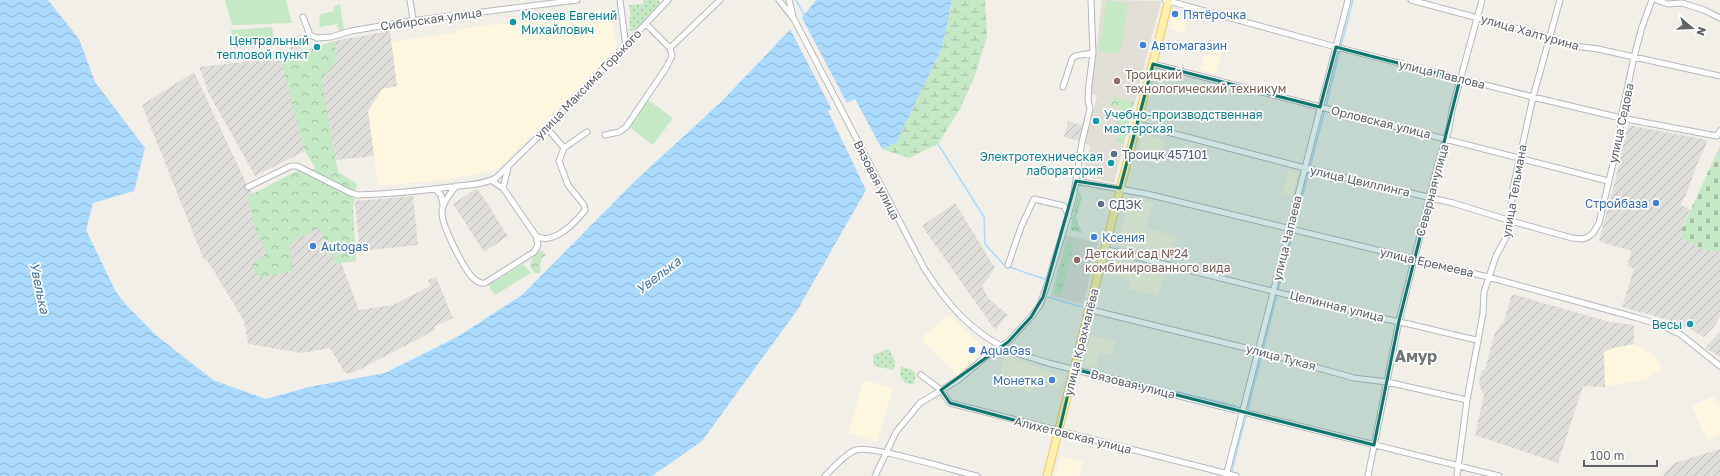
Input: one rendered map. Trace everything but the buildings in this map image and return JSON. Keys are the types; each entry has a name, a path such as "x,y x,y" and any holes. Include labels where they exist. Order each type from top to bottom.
{"main road":[{"name":"улица Крахмалёва","path":"1047,476 1104,249 1153,64 1168,0"}],"street":[{"path":"410,0 413,20"},
{"name":"Сибирская улица","path":"303,17 310,35 317,38 331,37 351,31 413,20 577,0"},
{"path":"620,0 626,46"},
{"name":"улица Максима Горького","path":"492,181 547,128 668,0"},
{"path":"670,48 720,0"},
{"path":"779,0 794,19"},
{"path":"789,0 794,19"},
{"path":"875,476 896,432 920,403 958,380 994,350 1008,342 1032,316 1040,304 1069,216 1082,142 1090,109 1088,100 1093,53 1091,0"},
{"name":"улица Павлова","path":"1168,0 1336,47 1533,97 1621,118 1667,125 1692,132 1719,133"},
{"name":"улица Чапаева","path":"1226,475 1348,0"},
{"name":"улица Халтурина","path":"1411,0 1549,37 1574,46 1598,49 1720,76"},
{"name":"Северная улица","path":"1368,476 1399,321 1429,197 1446,139 1460,79 1482,0"},
{"name":"улица Тельмана","path":"1457,476 1467,400 1483,312 1484,292 1496,256 1509,232 1513,188 1533,97 1560,0"},
{"name":"улица Седова","path":"1583,239 1593,234 1596,229 1620,134 1621,118 1634,57 1642,27 1652,0"},
{"path":"1656,0 1668,4 1682,4 1704,10 1720,18"},
{"name":"Вязовая улица","path":"794,19 920,261 938,290 947,302 972,326 1001,346 1027,356 1074,369 1499,476"},
{"path":"605,135 619,132 626,127 666,68 672,56 670,48 646,24"},
{"path":"1063,87 1072,59 1075,56 1093,53"},
{"name":"Орловская улица","path":"1153,64 1608,181"},
{"name":"улица Цвиллинга","path":"1137,124 1305,168 1453,202 1511,221 1583,239"},
{"path":"547,128 564,148"},
{"path":"536,236 547,240 556,236 585,210 584,205 570,188 560,166 560,157 564,148 587,132"},
{"path":"248,187 291,166 297,166 351,194 358,195 436,189 492,181 503,188 536,236 538,245 534,252 489,282 479,283 473,278 462,260 444,225 441,195 436,189"},
{"path":"503,188 508,167"},
{"name":"улица Еремеева","path":"1076,181 1120,188 1488,277 1634,317 1669,328 1685,337 1720,366"},
{"path":"443,206 456,186"},
{"path":"1008,265 1021,227 1034,199 1064,206"},
{"path":"1064,206 1073,199"},
{"path":"1064,206 1069,216"},
{"name":"Целинная улица","path":"1104,249 1274,290 1380,318 1399,321 1477,340"},
{"name":"улица Тукая","path":"1096,311 1258,351 1354,378 1387,382 1467,400"},
{"name":"Алихетовская улица","path":"921,375 941,390 950,403 1226,475 1236,476"},
{"path":"825,476 852,451 857,450 885,453 977,476"}],"highlighted area":[{"path":"1336,47 1460,79 1399,321 1374,445 1074,369 1059,432 950,403 941,390 1008,342 1031,317 1043,297 1076,181 1120,188 1153,64 1320,107"}],"shaded area":[{"name":"Троицкий технологический техникум","path":"1102,0 1161,1 1114,183 1082,175 1090,146 1085,144 1097,96 1091,94"},
{"path":"611,8 616,49 498,170 442,180 378,186 368,111 382,89 397,86 390,42 453,33 461,29"},
{"path":"1174,12 1188,16 1184,33 1169,28"},
{"path":"390,31 397,86 382,89 368,111 374,156 336,160 322,80 338,58 334,41"},
{"path":"305,34 306,37 301,49 291,52 289,37"},
{"path":"1207,45 1223,50 1216,74 1200,70"},
{"path":"280,58 305,151 255,176 209,94 199,67"},
{"path":"194,72 248,187 254,195 298,175 336,249 359,310 393,305 430,286 428,280 436,277 453,318 435,326 435,330 353,373 345,373 330,348 302,353 248,344 244,321 209,263 203,258 142,105"},
{"path":"1068,121 1084,126 1080,141 1064,137"},
{"path":"1628,125 1708,140 1685,197 1680,205 1690,209 1681,231 1702,249 1720,252 1720,316 1716,324 1704,337 1680,323 1622,307 1634,269 1627,266 1632,251 1601,242 1599,240"},
{"path":"1143,134 1165,140 1159,164 1136,158"},
{"path":"1288,171 1298,173 1292,195 1282,193"},
{"path":"477,188 508,236 484,252 453,204"},
{"path":"413,196 418,245 360,251 355,201"},
{"path":"1129,197 1153,203 1146,230 1147,228 1177,237 1171,259 1117,245"},
{"path":"955,203 995,268 982,286 988,298 1008,315 995,330 922,226"},
{"name":"Детский сад №24 комбинированного вида","path":"1066,235 1098,243 1083,304 1051,296"},
{"path":"1112,259 1164,272 1158,296 1128,289 1130,279 1108,274"},
{"path":"1512,294 1610,322 1634,325 1634,344 1612,348 1604,352 1605,387 1583,386 1558,463 1475,435 1484,395 1479,382 1482,370 1485,370 1495,332 1504,321"},
{"path":"949,314 985,349 958,376 921,339"},
{"path":"1720,331 1720,357 1705,348"},
{"path":"1091,335 1115,341 1111,355 1100,353 1096,368 1083,365"},
{"path":"1634,344 1654,355 1662,369 1646,379 1605,387 1604,352 1611,348"},
{"path":"1006,356 1063,376 1058,388 1035,382 1032,392 1005,385 1008,378 1000,370"},
{"path":"864,380 893,388 877,442 848,433"},
{"path":"1713,396 1720,411 1720,435 1707,440 1692,406"},
{"path":"1720,449 1720,476 1662,476 1674,463"},
{"path":"1060,456 1083,462 1079,476 1055,476"}],"green space":[{"path":"225,0 286,0 292,23 232,25"},
{"path":"643,0 659,0 660,5 636,32 630,31 629,17 631,17 629,5 643,4"},
{"path":"952,0 985,0 987,36 975,75 961,107 938,144 909,158 882,149 896,143 942,48"},
{"path":"1107,0 1128,4 1120,54 1099,51"},
{"path":"340,4 344,30 339,31 337,24 320,27 319,19 321,14 334,11 334,6"},
{"path":"272,27 275,41 234,48 231,30"},
{"path":"334,41 338,58 322,80 338,172 357,184 353,207 356,261 336,264 319,228 289,244 294,271 259,278 252,264 267,254 256,231 247,197 300,169 316,169 305,151 280,58"},
{"path":"1113,97 1134,102 1123,144 1117,142 1119,133 1114,132 1121,108 1110,105"},
{"path":"648,100 673,118 653,145 629,127"},
{"path":"1720,146 1720,252 1702,249 1682,238 1681,231"},
{"path":"1079,190 1082,197 1076,218 1082,233 1070,230"},
{"path":"1067,241 1074,243 1061,295 1054,293"},
{"path":"541,250 546,255 541,259 540,273 534,273 530,265 535,252"},
{"path":"523,264 531,273 495,295 488,285"},
{"path":"889,349 895,361 894,370 874,366 873,355"},
{"path":"901,366 912,370 916,374 914,384 905,383 900,376"}],"water":[{"name":"Увелька","path":"0,0 48,0 79,39 95,82 145,148 134,191 93,203 86,230 116,292 127,306 157,336 213,380 266,399 309,387 385,373 457,337 522,295 634,182 722,101 804,15 816,0 952,0 942,48 896,143 882,149 855,99 828,111 866,190 798,309 702,441 652,476 0,476"}],"pier":[{"path":"801,16 847,103 832,110 789,27"}],"waterway":[{"path":"796,0 805,16"},
{"path":"1341,46 1353,0"},
{"path":"1326,106 1340,50"},
{"path":"1294,228 1325,110"},
{"path":"938,144 984,217 985,244 1004,265 1044,279"},
{"path":"1278,290 1293,232"},
{"path":"1097,292 1103,272"},
{"path":"1263,350 1277,294"},
{"path":"1048,297 1082,307"},
{"path":"1086,337 1094,303"},
{"path":"1231,474 1262,354"},
{"path":"1104,374 1236,406"},
{"path":"1101,380 1233,412"}],"place":[{"name":"Пятёрочка","path":"1175,14"},
{"name":"Мокеев Евгений Михайлович","path":"513,22"},
{"name":"Автомагазин","path":"1143,45"},
{"name":"Центральный тепловой пункт","path":"317,47"},
{"name":"Троицкий технологический техникум","path":"1117,81"},
{"name":"Учебно-производственная мастерская","path":"1096,121"},
{"name":"Троицк 457101","path":"1114,154"},
{"name":"Электротехническая лаборатория","path":"1111,163"},
{"name":"Стройбаза","path":"1656,203"},
{"name":"СДЭК","path":"1101,204"},
{"name":"Ксения","path":"1094,237"},
{"name":"Autogas","path":"313,246"},
{"name":"Детский сад №24 комбинированного вида","path":"1077,260"},
{"name":"Весы","path":"1690,324"},
{"name":"AquaGas","path":"972,350"},
{"name":"Монетка","path":"1052,380"}],"district":[{"name":"Амур","path":"1416,356"}]}
